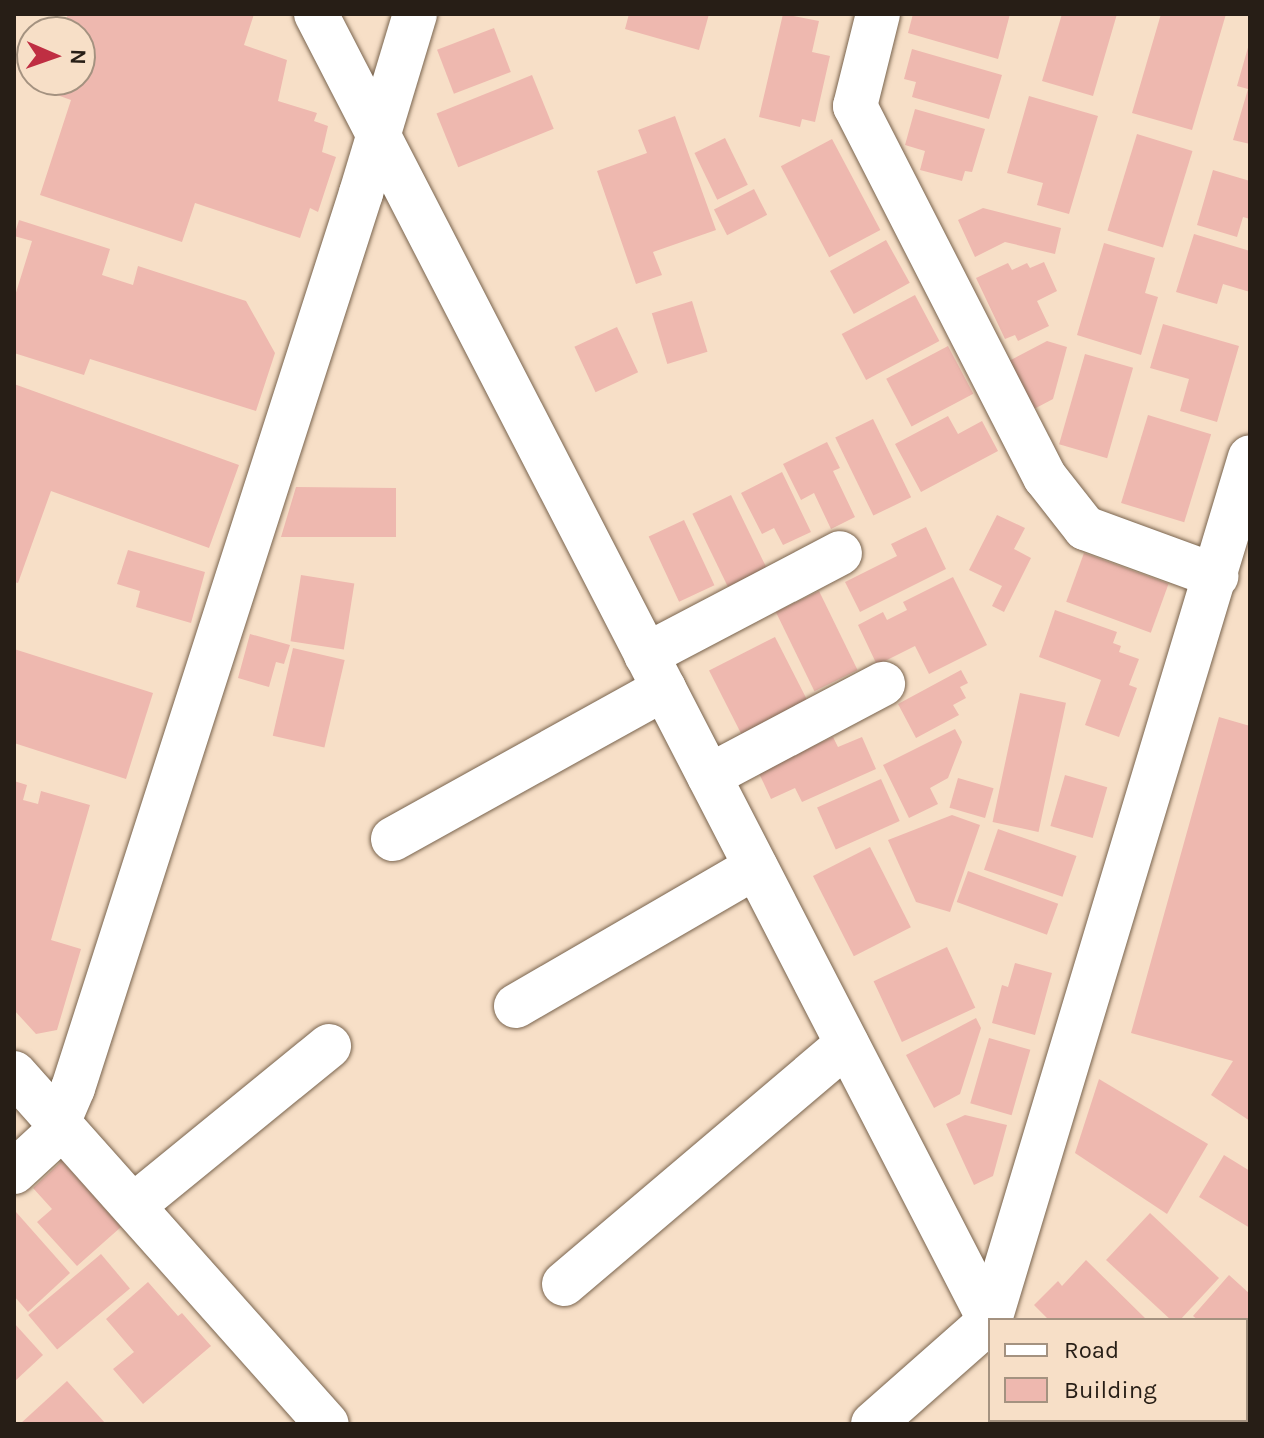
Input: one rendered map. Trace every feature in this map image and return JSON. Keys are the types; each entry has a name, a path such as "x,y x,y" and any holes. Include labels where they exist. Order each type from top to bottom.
{"street":[{"path":"316,14 988,1318"},
{"path":"14,1172 52,1137 78,1073 415,14"},
{"path":"878,14 855,106 1045,477 1085,528 1216,576"},
{"path":"991,1318 1250,457"},
{"path":"393,839 840,553"},
{"path":"709,776 883,684"},
{"path":"516,1006 756,867"},
{"path":"564,1284 847,1044"},
{"path":"133,1206 329,1046"},
{"path":"14,1073 327,1424"},
{"path":"873,1424 988,1323"}],"building":[{"path":"254,14 244,45 287,60 278,101 317,113 314,121 328,126 322,152 336,157 318,212 310,208 300,238 195,203 182,242 40,195 71,100 60,96 96,96 96,16 67,16"},
{"path":"629,14 709,14 699,50 625,29"},
{"path":"783,14 819,21 812,52 830,56 815,122 802,119 800,127 759,117"},
{"path":"913,14 1010,14 998,59 908,33"},
{"path":"1062,14 1117,14 1093,96 1042,81"},
{"path":"1161,14 1226,14 1192,130 1132,113"},
{"path":"494,28 511,72 454,94 437,50"},
{"path":"1249,44 1250,144 1233,140 1248,89 1237,86"},
{"path":"912,49 1002,75 989,119 912,97 916,82 904,79"},
{"path":"532,75 554,129 458,167 437,114"},
{"path":"1029,96 1098,116 1069,214 1037,205 1043,183 1007,173"},
{"path":"915,109 985,129 972,172 965,171 962,181 920,170 925,151 905,145"},
{"path":"675,116 716,230 653,252 662,275 636,284 597,171 647,153 638,130"},
{"path":"1137,134 1192,151 1163,248 1107,231"},
{"path":"725,138 748,185 717,200 694,153"},
{"path":"832,139 880,230 829,257 781,166"},
{"path":"1213,170 1250,181 1250,219 1243,217 1237,237 1197,225"},
{"path":"754,189 767,215 727,235 714,209"},
{"path":"983,208 1061,228 1055,254 1005,242 975,257 958,220"},
{"path":"19,220 110,249 102,275 133,285 138,266 246,301 275,353 256,411 90,359 84,375 14,353 14,299 32,241 14,236"},
{"path":"1194,234 1250,251 1250,292 1223,284 1217,304 1176,292"},
{"path":"886,240 910,283 854,314 830,271"},
{"path":"1104,243 1155,258 1145,293 1158,297 1141,355 1077,335"},
{"path":"1044,262 1057,291 1037,301 1049,326 1018,341 1015,335 1005,339 976,278 1008,263 1012,270 1027,263 1030,268"},
{"path":"915,295 939,341 866,380 842,334"},
{"path":"692,301 707,352 667,364 652,313"},
{"path":"1163,324 1239,346 1217,422 1180,411 1189,379 1150,368"},
{"path":"617,327 638,372 596,392 574,347"},
{"path":"1047,341 1067,347 1053,399 1034,409 1009,361"},
{"path":"948,346 973,394 912,427 886,379"},
{"path":"1085,354 1133,368 1107,458 1059,444"},
{"path":"14,384 239,465 209,548 51,491 18,583 14,582"},
{"path":"1148,415 1211,434 1184,522 1121,503"},
{"path":"948,416 958,434 982,421 998,451 921,492 895,444"},
{"path":"873,419 911,497 873,516 835,437"},
{"path":"827,442 840,468 833,471 855,517 831,529 814,493 801,500 783,464"},
{"path":"782,472 811,532 783,545 774,528 762,534 741,493"},
{"path":"296,487 396,488 396,537 281,537"},
{"path":"731,495 767,568 728,587 692,514"},
{"path":"997,515 1025,528 1014,549 1031,558 1004,612 992,606 1002,586 969,570"},
{"path":"684,520 714,585 679,602 649,536"},
{"path":"926,527 946,569 860,612 845,582 897,556 891,544"},
{"path":"128,550 205,572 191,623 136,607 140,591 117,584"},
{"path":"1084,553 1169,584 1151,633 1066,602"},
{"path":"301,575 354,583 344,650 291,641"},
{"path":"953,577 987,645 929,674 915,646 877,665 858,625 883,612 887,620 907,610 903,602"},
{"path":"819,591 858,670 814,691 776,612"},
{"path":"1055,610 1117,632 1113,643 1121,646 1119,652 1139,659 1129,685 1137,688 1119,737 1085,725 1101,680 1039,657"},
{"path":"250,634 290,645 284,664 276,662 269,687 238,678"},
{"path":"775,637 808,702 742,736 709,671"},
{"path":"293,648 345,660 324,748 273,736"},
{"path":"14,649 153,693 126,779 14,743"},
{"path":"961,670 968,683 960,687 966,698 953,705 959,715 916,738 898,704"},
{"path":"1020,693 1066,703 1039,832 993,822"},
{"path":"1219,717 1250,726 1250,1121 1211,1095 1233,1061 1131,1033"},
{"path":"955,729 962,742 948,778 930,788 938,804 909,818 883,765"},
{"path":"833,737 838,747 862,737 876,769 802,802 795,788 771,799 758,771"},
{"path":"1065,775 1107,787 1093,838 1050,826"},
{"path":"958,778 994,788 985,818 949,808"},
{"path":"881,779 900,821 836,849 817,807"},
{"path":"14,781 27,785 23,800 38,804 41,791 90,805 51,940 81,949 57,1030 36,1034 14,1010"},
{"path":"952,815 980,825 950,912 916,902 888,840"},
{"path":"998,829 1076,856 1062,897 984,870"},
{"path":"870,847 911,927 854,956 813,876"},
{"path":"968,871 1058,904 1047,935 957,902"},
{"path":"947,947 975,1008 902,1042 874,981"},
{"path":"1015,963 1052,973 1035,1035 992,1023 1002,985 1008,987"},
{"path":"976,1018 981,1028 960,1094 934,1108 906,1055"},
{"path":"989,1038 1030,1050 1012,1115 970,1103"},
{"path":"1099,1079 1208,1144 1167,1214 1075,1153"},
{"path":"965,1115 1007,1125 993,1176 974,1185 946,1124"},
{"path":"1224,1155 1250,1171 1250,1228 1199,1197"},
{"path":"62,1161 121,1227 77,1266 37,1222 52,1209 33,1188"},
{"path":"16,1212 70,1273 28,1312 14,1296"},
{"path":"1150,1213 1219,1278 1182,1318 1169,1318 1106,1260"},
{"path":"101,1254 130,1288 57,1350 28,1315"},
{"path":"1086,1260 1145,1318 1047,1318 1034,1305 1058,1281 1062,1286"},
{"path":"1229,1275 1250,1294 1250,1366 1248,1318 1193,1316"},
{"path":"148,1282 178,1316 182,1313 211,1346 143,1404 113,1369 134,1352 106,1319"},
{"path":"14,1323 43,1355 14,1382"},
{"path":"67,1381 106,1424 20,1424"},
{"path":"1248,1402 1250,1404 1250,1424 1198,1424 1248,1422"}]}
